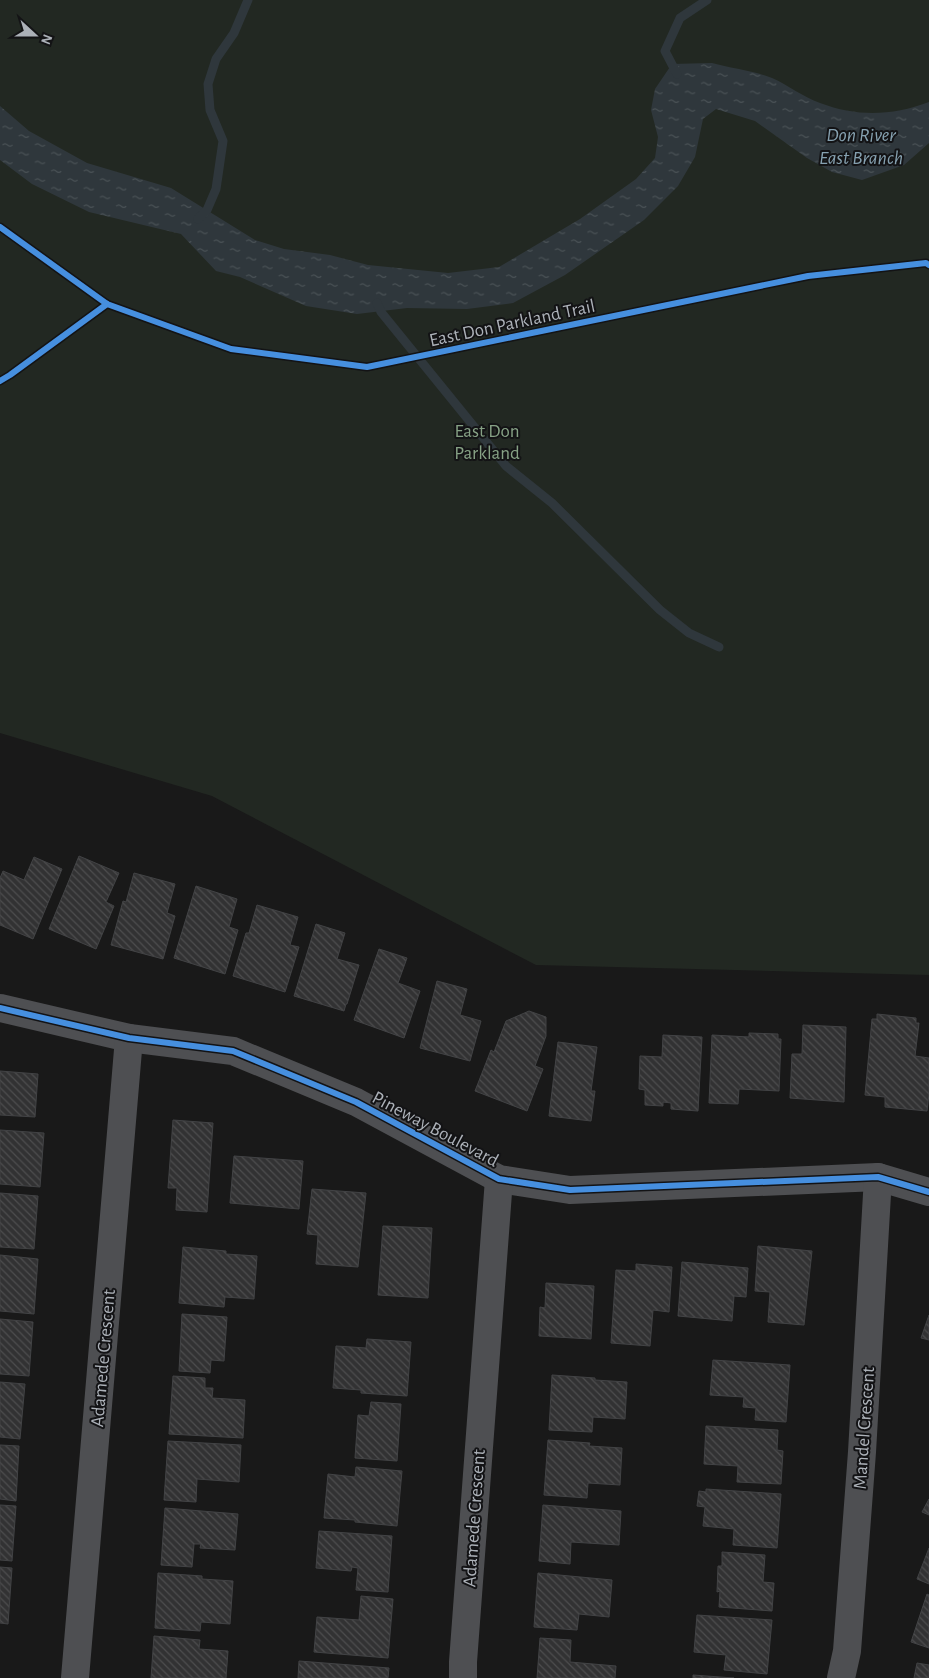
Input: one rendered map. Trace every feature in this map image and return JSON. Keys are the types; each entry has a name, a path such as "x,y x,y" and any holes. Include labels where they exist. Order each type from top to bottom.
{"street":[{"name":"Pineway Boulevard","path":"0,1008 129,1038 233,1051 356,1102 500,1179 570,1190 878,1177 929,1192"},
{"name":"Adamede Crescent","path":"75,1678 129,1038"},
{"name":"Mandel Crescent","path":"841,1678 847,1651 862,1452 878,1177"},
{"name":"Adamede Crescent","path":"463,1678 500,1179"}],"green space":[{"name":"East Don Parkland","path":"0,0 929,0 929,975 536,965 212,796 0,733"}],"water":[{"name":"Don River East Branch","path":"712,63 765,76 814,100 847,111 861,113 888,112 915,107 929,102 929,143 904,165 862,180 832,172 807,158 755,121 716,109 703,119 695,157 678,186 644,220 565,275 513,303 467,309 407,308 357,314 306,306 240,277 216,271 181,234 89,212 32,184 0,160 0,106 29,131 87,163 171,188 255,240 284,249 330,255 368,265 448,273 499,267 580,219 636,179 655,158 658,137 651,110 655,89 672,64"}],"building":[{"path":"79,856 119,873 106,902 114,906 96,949 49,929"},
{"path":"34,857 62,869 33,939 0,925 0,878 3,871 24,880"},
{"path":"134,873 175,884 167,913 175,916 163,959 111,945 123,901 126,902"},
{"path":"196,886 237,899 229,927 238,930 225,974 174,958"},
{"path":"257,905 298,917 290,945 299,947 285,992 233,976"},
{"path":"316,924 345,933 337,959 359,965 344,1011 294,996"},
{"path":"379,949 407,958 398,983 420,991 404,1038 354,1020"},
{"path":"437,981 467,989 460,1015 481,1021 470,1061 420,1048"},
{"path":"529,1011 546,1017 546,1036 535,1066 543,1069 527,1111 475,1091 491,1050 494,1052 506,1021"},
{"path":"877,1014 916,1018 916,1023 919,1023 915,1056 929,1058 927,1111 885,1107 885,1097 865,1095 872,1019 877,1019"},
{"path":"803,1025 846,1027 844,1102 790,1098 792,1054 802,1054"},
{"path":"749,1033 778,1034 778,1039 781,1039 779,1091 739,1089 738,1104 709,1103 712,1035 749,1037"},
{"path":"663,1035 702,1037 698,1111 671,1109 671,1103 663,1102 663,1106 645,1105 645,1090 639,1089 640,1056 662,1057"},
{"path":"558,1042 597,1047 591,1091 595,1091 591,1121 549,1116"},
{"path":"0,1071 38,1074 35,1117 0,1115"},
{"path":"173,1120 213,1123 207,1212 176,1210 177,1188 168,1188"},
{"path":"0,1130 44,1133 40,1187 0,1184"},
{"path":"234,1156 303,1161 299,1209 230,1203"},
{"path":"312,1189 366,1193 358,1267 316,1264 318,1235 307,1234"},
{"path":"0,1193 38,1196 34,1249 0,1247"},
{"path":"383,1226 432,1228 428,1298 378,1295"},
{"path":"758,1246 812,1251 804,1325 768,1322 770,1292 755,1291"},
{"path":"183,1247 226,1251 226,1254 257,1256 254,1299 225,1297 224,1307 179,1303"},
{"path":"0,1255 38,1259 34,1314 0,1311"},
{"path":"682,1262 748,1268 746,1297 734,1296 732,1321 678,1316"},
{"path":"636,1264 672,1267 669,1312 653,1310 650,1346 611,1343 616,1270 636,1271"},
{"path":"546,1283 594,1286 591,1339 539,1336 540,1307 545,1308"},
{"path":"182,1314 227,1317 224,1361 211,1360 210,1373 179,1371"},
{"path":"929,1315 929,1340 921,1338"},
{"path":"0,1319 33,1322 29,1376 0,1374"},
{"path":"367,1339 411,1342 407,1396 361,1393 361,1390 333,1388 336,1346 366,1348"},
{"path":"713,1360 790,1365 786,1422 755,1420 756,1408 743,1407 744,1397 710,1395"},
{"path":"552,1375 627,1382 625,1419 593,1417 592,1432 549,1430"},
{"path":"173,1376 205,1378 205,1388 213,1388 212,1398 245,1400 243,1438 169,1434"},
{"path":"0,1382 25,1384 20,1439 0,1437"},
{"path":"371,1402 401,1404 397,1461 355,1458 358,1415 369,1416"},
{"path":"706,1426 778,1430 777,1450 783,1451 781,1484 737,1482 738,1466 704,1464"},
{"path":"548,1440 590,1443 589,1446 622,1448 620,1485 588,1483 587,1498 544,1495"},
{"path":"168,1441 241,1445 239,1482 197,1479 196,1502 164,1500"},
{"path":"0,1445 19,1446 16,1501 0,1499"},
{"path":"356,1467 402,1471 397,1526 324,1518 328,1474 355,1477"},
{"path":"706,1489 781,1494 777,1548 733,1545 734,1529 703,1526 705,1507 697,1506 699,1491 706,1492"},
{"path":"929,1499 929,1515 922,1512"},
{"path":"0,1505 16,1506 12,1561 0,1560"},
{"path":"543,1505 621,1511 619,1545 571,1542 570,1564 539,1561"},
{"path":"165,1508 238,1514 235,1550 200,1548 201,1544 194,1544 192,1567 161,1565"},
{"path":"319,1531 392,1536 388,1592 356,1590 358,1568 352,1567 351,1571 316,1568"},
{"path":"929,1548 929,1584 917,1579"},
{"path":"722,1552 765,1555 763,1582 774,1583 772,1611 719,1607 720,1591 717,1592 718,1566 722,1566"},
{"path":"0,1567 12,1568 8,1624 0,1623"},
{"path":"158,1573 202,1576 202,1579 233,1581 230,1624 201,1622 200,1631 155,1628"},
{"path":"538,1573 612,1580 609,1617 579,1614 577,1630 534,1627"},
{"path":"927,1594 929,1595 929,1648 911,1642"},
{"path":"361,1596 393,1599 388,1658 314,1652 317,1617 359,1620"},
{"path":"697,1615 772,1620 767,1674 724,1670 726,1655 694,1652"},
{"path":"154,1636 200,1640 199,1649 228,1651 226,1678 151,1678"},
{"path":"540,1638 571,1640 570,1662 616,1666 615,1678 537,1678"},
{"path":"299,1661 389,1668 388,1678 298,1678"},
{"path":"917,1663 929,1665 929,1678 914,1678"},
{"path":"693,1675 734,1678 693,1678"}],"waterway":[{"path":"198,219 207,210 216,189 223,141 210,110 208,84 216,59 234,33 248,0"},
{"path":"677,74 665,51 680,18 707,0"},
{"path":"377,303 381,312 506,466 552,503 660,610 689,633 719,647"}],"cycle path":[{"name":"East Don Parkland Trail","path":"0,227 107,304 231,349 367,367 808,276 926,263 929,265"},
{"path":"0,381 107,304"},
{"path":"0,1008 129,1038 233,1051 356,1102 499,1179 570,1190 878,1177 929,1192"}]}
